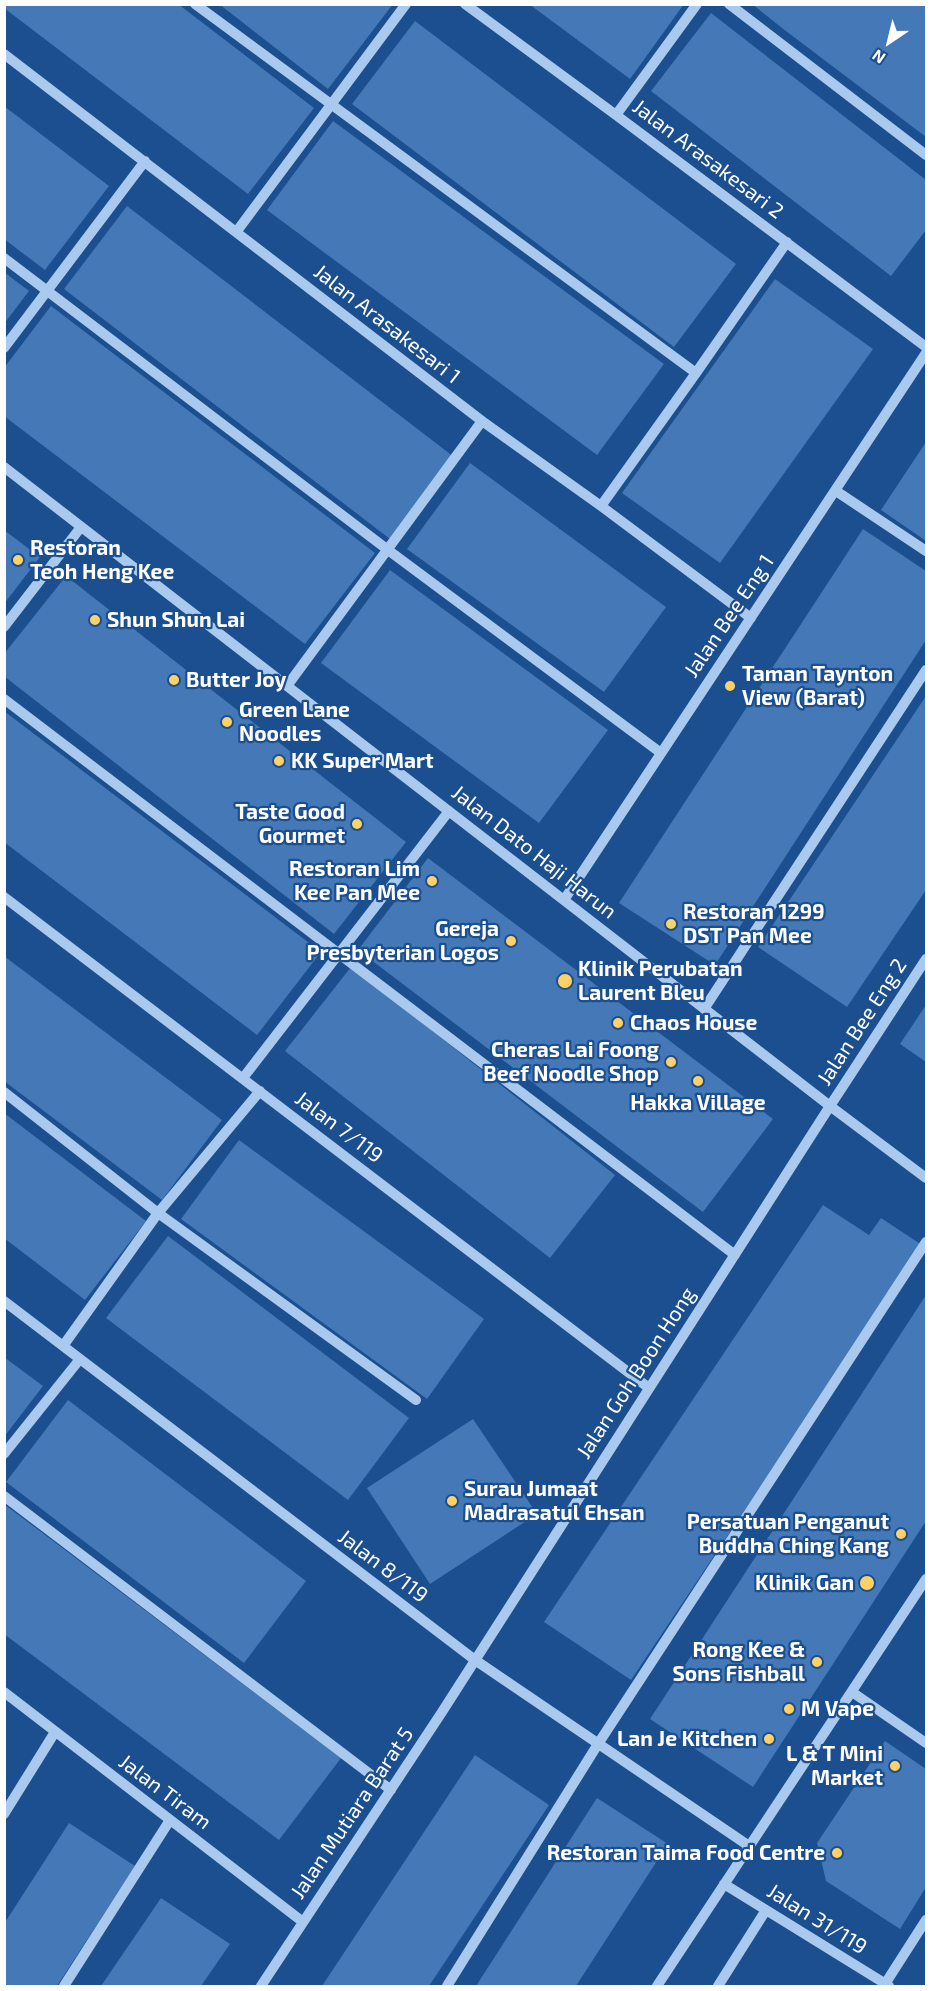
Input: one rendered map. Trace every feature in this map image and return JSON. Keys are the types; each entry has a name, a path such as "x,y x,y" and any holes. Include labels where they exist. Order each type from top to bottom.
{"street":[{"path":"195,4 696,374"},
{"path":"237,231 406,4"},
{"name":"Jalan Arasakesari 2","path":"465,4 927,347"},
{"path":"616,115 697,4"},
{"path":"729,4 927,155"},
{"name":"Jalan Arasakesari 1","path":"4,54 482,421 751,618"},
{"path":"4,348 145,161"},
{"path":"601,506 787,242"},
{"path":"4,258 388,550 661,753"},
{"name":"Jalan Bee Eng 1","path":"564,900 927,353"},
{"path":"287,686 482,421"},
{"name":"Jalan Dato Haji Harun","path":"4,467 704,1009 927,1178"},
{"path":"836,491 927,551"},
{"path":"4,627 81,526"},
{"path":"704,1009 927,670"},
{"path":"4,699 735,1255"},
{"path":"243,1078 449,811"},
{"name":"Jalan 7/119","path":"4,897 649,1388"},
{"name":"Jalan Bee Eng 2","path":"830,1106 927,959"},
{"path":"63,1346 158,1213 260,1091"},
{"path":"4,1092 158,1213 416,1400"},
{"name":"Jalan Goh Boon Hong","path":"475,1660 830,1106"},
{"path":"447,1986 598,1744 927,1242"},
{"name":"Jalan 8/119","path":"4,1301 475,1660 749,1846"},
{"path":"4,1454 80,1359"},
{"path":"4,1496 391,1790"},
{"path":"657,1986 927,1579"},
{"name":"Jalan Mutiara Barat 5","path":"261,1986 475,1660"},
{"name":"Jalan Tiram","path":"4,1692 303,1922"},
{"path":"852,1692 927,1743"},
{"path":"4,1814 55,1732"},
{"path":"64,1986 170,1820"},
{"name":"Jalan 31/119","path":"724,1884 887,1985"},
{"path":"718,1986 766,1910"},
{"path":"887,1985 927,1920"}],"building":[{"path":"4,4 178,4 314,108 248,194 4,8"},
{"path":"219,4 393,4 328,89"},
{"path":"529,4 684,4 630,79"},
{"path":"752,4 926,4 926,137 782,28"},
{"path":"711,13 926,180 926,230 891,276 651,91"},
{"path":"415,21 736,264 674,347 352,104"},
{"path":"4,106 109,186 45,270 4,239"},
{"path":"333,121 664,364 597,455 267,210"},
{"path":"127,206 454,457 390,539 64,289"},
{"path":"4,272 29,291 4,324"},
{"path":"775,279 873,349 720,563 622,493"},
{"path":"51,306 375,553 305,644 4,416 4,368"},
{"path":"926,442 926,541 881,510"},
{"path":"470,463 666,607 604,692 407,549"},
{"path":"863,529 926,571 926,640 715,965 619,903"},
{"path":"4,530 40,557 4,604"},
{"path":"390,570 608,730 539,823 321,663"},
{"path":"66,576 406,842 334,934 4,676 4,654"},
{"path":"926,696 926,890 847,1007 758,947"},
{"path":"4,711 321,952 257,1035 4,842"},
{"path":"428,858 773,1119 703,1212 358,950"},
{"path":"4,956 222,1120 162,1200 4,1081"},
{"path":"351,967 615,1175 550,1258 285,1051"},
{"path":"926,1005 926,1062 900,1044"},
{"path":"4,1113 146,1221 85,1300 4,1238"},
{"path":"239,1140 484,1319 427,1399 181,1219"},
{"path":"823,1205 869,1235 881,1218 922,1245 631,1680 544,1622"},
{"path":"168,1236 409,1418 348,1500 106,1318"},
{"path":"926,1295 926,1521 753,1787 650,1719"},
{"path":"4,1357 43,1386 4,1437"},
{"path":"68,1400 306,1581 244,1663 6,1482"},
{"name":"Surau Jumaat Madrasatul Ehsan","path":"473,1419 537,1514 430,1584 367,1488"},
{"path":"4,1504 341,1758 279,1840 4,1634"},
{"path":"885,1741 926,1769 926,1887 900,1929 826,1881 817,1843"},
{"path":"475,1755 549,1805 512,1861 429,1986 322,1986"},
{"path":"597,1798 668,1844 576,1986 476,1986"},
{"path":"69,1823 135,1866 57,1986 4,1986 4,1924"},
{"path":"161,1898 230,1944 201,1986 101,1986"}],"place":[{"name":"Restoran Teoh Heng Kee","path":"18,560"},
{"name":"Shun Shun Lai","path":"95,620"},
{"name":"Butter Joy","path":"174,680"},
{"name":"Taman Taynton View (Barat)","path":"730,686"},
{"name":"Green Lane Noodles","path":"227,722"},
{"name":"KK Super Mart","path":"279,761"},
{"name":"Taste Good Gourmet","path":"357,824"},
{"name":"Restoran Lim Kee Pan Mee","path":"432,881"},
{"name":"Restoran 1299 DST Pan Mee","path":"671,924"},
{"name":"Gereja Presbyterian Logos","path":"511,941"},
{"name":"Klinik Perubatan Laurent Bleu","path":"565,981"},
{"name":"Chaos House","path":"618,1023"},
{"name":"Cheras Lai Foong Beef Noodle Shop","path":"671,1062"},
{"name":"Hakka Village","path":"698,1081"},
{"name":"Surau Jumaat Madrasatul Ehsan","path":"452,1501"},
{"name":"Persatuan Penganut Buddha Ching Kang","path":"901,1534"},
{"name":"Klinik Gan","path":"867,1583"},
{"name":"Rong Kee & Sons Fishball","path":"817,1662"},
{"name":"M Vape","path":"789,1709"},
{"name":"Lan Je Kitchen","path":"769,1739"},
{"name":"L & T Mini Market","path":"895,1766"},
{"name":"Restoran Taima Food Centre","path":"837,1853"}]}
